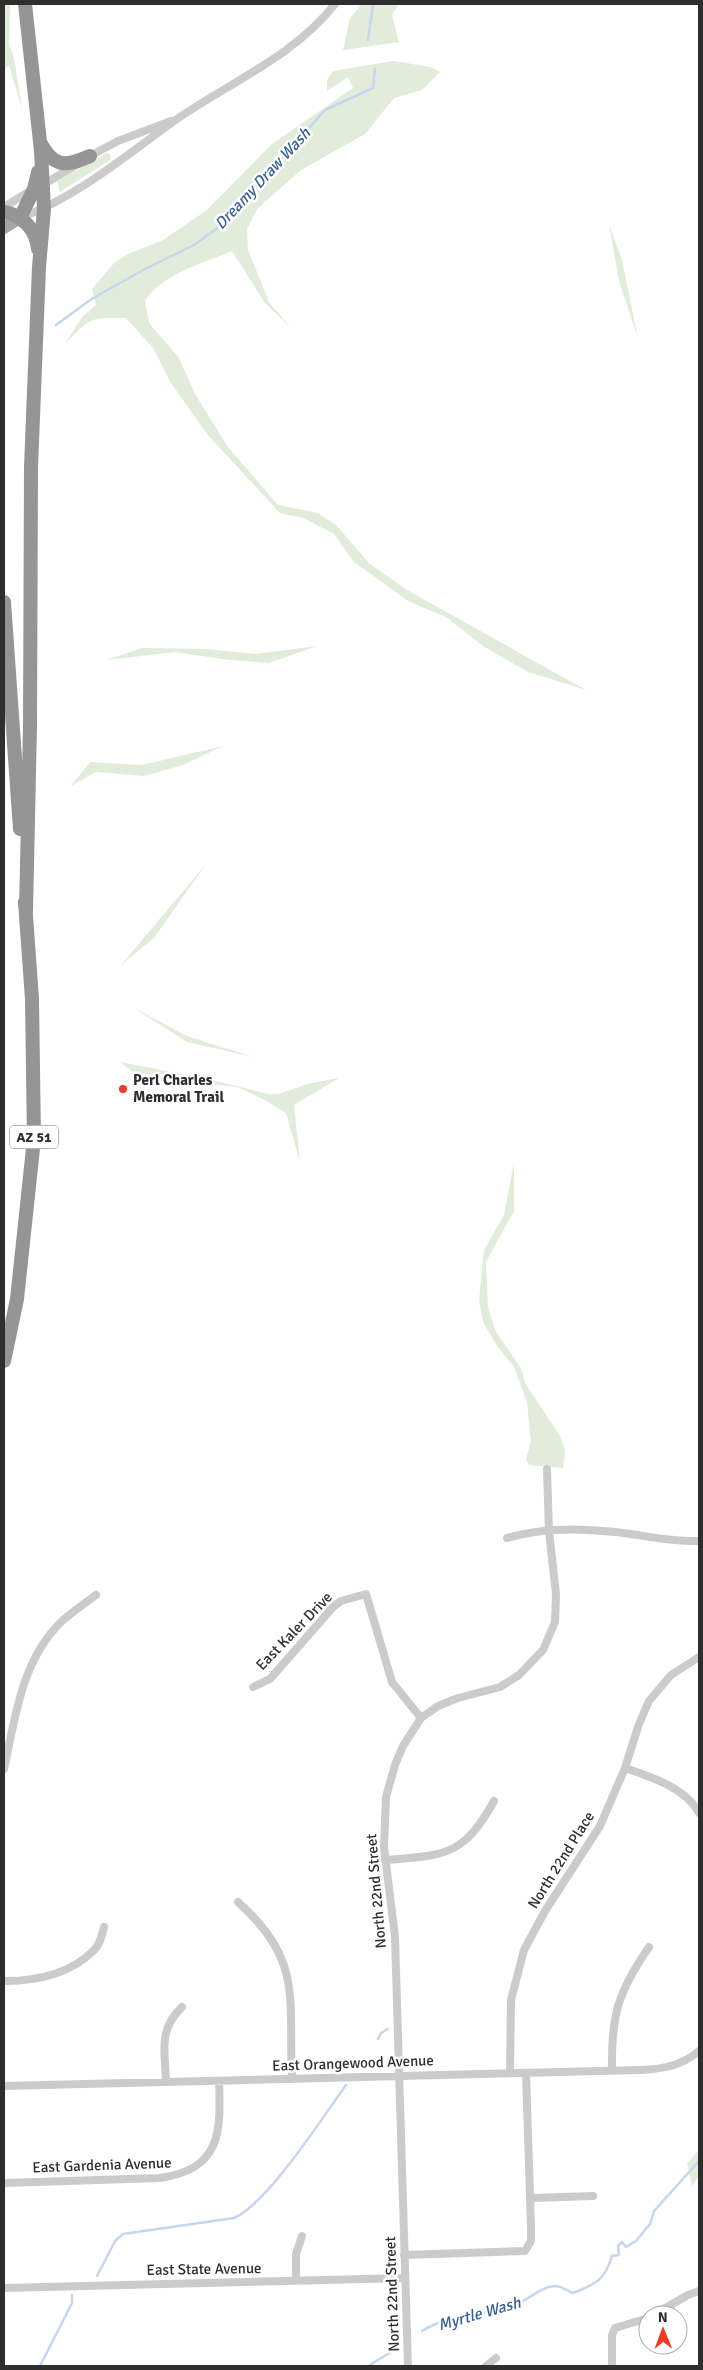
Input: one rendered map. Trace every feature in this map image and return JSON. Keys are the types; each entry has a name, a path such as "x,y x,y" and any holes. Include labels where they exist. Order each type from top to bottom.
{"highway":[{"path":"25,4 40,146 39,187 44,209 39,267 31,467 30,727 26,911"},
{"path":"40,146 50,158 58,163 72,163 90,156"},
{"path":"20,218 39,187"},
{"path":"4,212 20,218 36,238 39,267"},
{"name":"AZ 51","path":"4,602 32,998 34,1138 17,1299 4,1361"}],"main road":[{"path":"4,228 20,218"}],"street":[{"path":"20,218 44,209 122,160 182,116 269,62 308,34 335,4"},
{"path":"4,208 118,141 182,116"},
{"name":"North 22nd Street","path":"408,2366 395,1937 385,1860 384,1820 386,1797 395,1765 403,1746 421,1718 445,1703 500,1687 520,1675 543,1650 555,1622 556,1594 549,1532 547,1469"},
{"path":"507,1538 549,1532 592,1530 649,1538 699,1541"},
{"name":"East Kaler Drive","path":"253,1686 270,1679 333,1607 341,1601 366,1594 385,1664 392,1682 421,1718"},
{"path":"4,1770 22,1691 37,1652 60,1623 96,1595"},
{"name":"North 22nd Place","path":"510,2073 509,2016 516,1978 524,1950 541,1917 600,1826 625,1768 639,1724 649,1701 671,1675 699,1657"},
{"path":"625,1768 680,1792 693,1801 699,1813"},
{"path":"385,1860 444,1853 460,1847 471,1836 494,1801"},
{"path":"238,1902 264,1927 277,1946 285,1968 290,2003 292,2079"},
{"path":"4,1982 24,1981 50,1975 74,1965 94,1950 104,1927"},
{"path":"612,2070 613,2028 617,2006 630,1975 649,1947"},
{"path":"166,2081 166,2031 170,2018 182,2007"},
{"name":"East Orangewood Avenue","path":"4,2086 612,2070 674,2066 688,2060 699,2051"},
{"path":"404,2255 525,2251 530,2241 531,2198 526,2073"},
{"name":"East Gardenia Avenue","path":"4,2182 179,2176 205,2160 217,2138 220,2114 219,2081"},
{"path":"531,2198 593,2196"},
{"path":"296,2280 296,2254 302,2236"},
{"name":"East State Avenue","path":"4,2288 405,2278"},
{"path":"670,2305 699,2291"},
{"path":"612,2366 612,2336 616,2328 638,2321"},
{"path":"486,2366 496,2358"}],"green space":[{"path":"4,4 10,4 9,44 14,58 22,109 9,65 4,70"},
{"path":"362,4 399,4 392,14 399,42 343,50 350,18"},
{"path":"393,61 431,67 440,72 422,90 394,98 365,134 301,170 257,209 247,229 248,250 269,302 291,328 265,303 232,251 184,270 162,283 145,301 149,323 179,358 195,394 228,447 278,505 318,513 336,525 369,563 407,590 586,690 528,672 483,646 446,617 408,601 354,562 334,534 303,518 280,513 207,434 171,383 153,348 126,318 105,318 91,321 65,344 82,317 96,305 92,289 115,262 128,254 163,240 207,210 272,144 353,88 348,77 327,91 327,80 333,71"},
{"path":"107,153 111,155 110,160 60,192 57,181"},
{"path":"609,225 621,256 638,338 619,281"},
{"path":"317,646 269,663 230,660 175,652 107,660 142,648 205,649 256,654"},
{"path":"223,746 183,765 144,776 96,772 71,786 90,762 142,765"},
{"path":"206,864 154,938 121,965"},
{"path":"134,1008 187,1036 253,1057 187,1042"},
{"path":"120,1062 208,1079 268,1094 279,1094 307,1084 339,1078 294,1105 300,1162 286,1113 265,1100 237,1087 202,1083 171,1074 136,1074"},
{"path":"514,1162 514,1211 486,1262 488,1307 495,1330 522,1370 525,1383 560,1436 565,1450 563,1468 529,1465 526,1459 531,1442 527,1402 514,1367 497,1346 483,1322 479,1301 484,1250 504,1215"},
{"path":"699,2150 699,2176 692,2186 687,2164"}],"waterway":[{"name":"Dreamy Draw Wash","path":"368,40 373,4"},
{"name":"Dreamy Draw Wash","path":"56,325 93,298 194,245 223,224 325,110 373,88 375,69"},
{"path":"378,2039 381,2033 388,2029"},
{"path":"97,2276 115,2241 123,2234 234,2218 248,2209 262,2196 294,2158 346,2085"},
{"name":"Myrtle Wash","path":"422,2331 444,2321 517,2304 550,2287 560,2287 573,2293 594,2284 603,2276 612,2256 619,2255 618,2246 622,2242 626,2247 636,2241 650,2224 654,2211 699,2161"},
{"path":"40,2366 72,2303 72,2295"},
{"name":"Myrtle Wash","path":"368,2366 396,2349"}],"place":[{"name":"Perl Charles Memoral Trail","path":"123,1089"}]}
